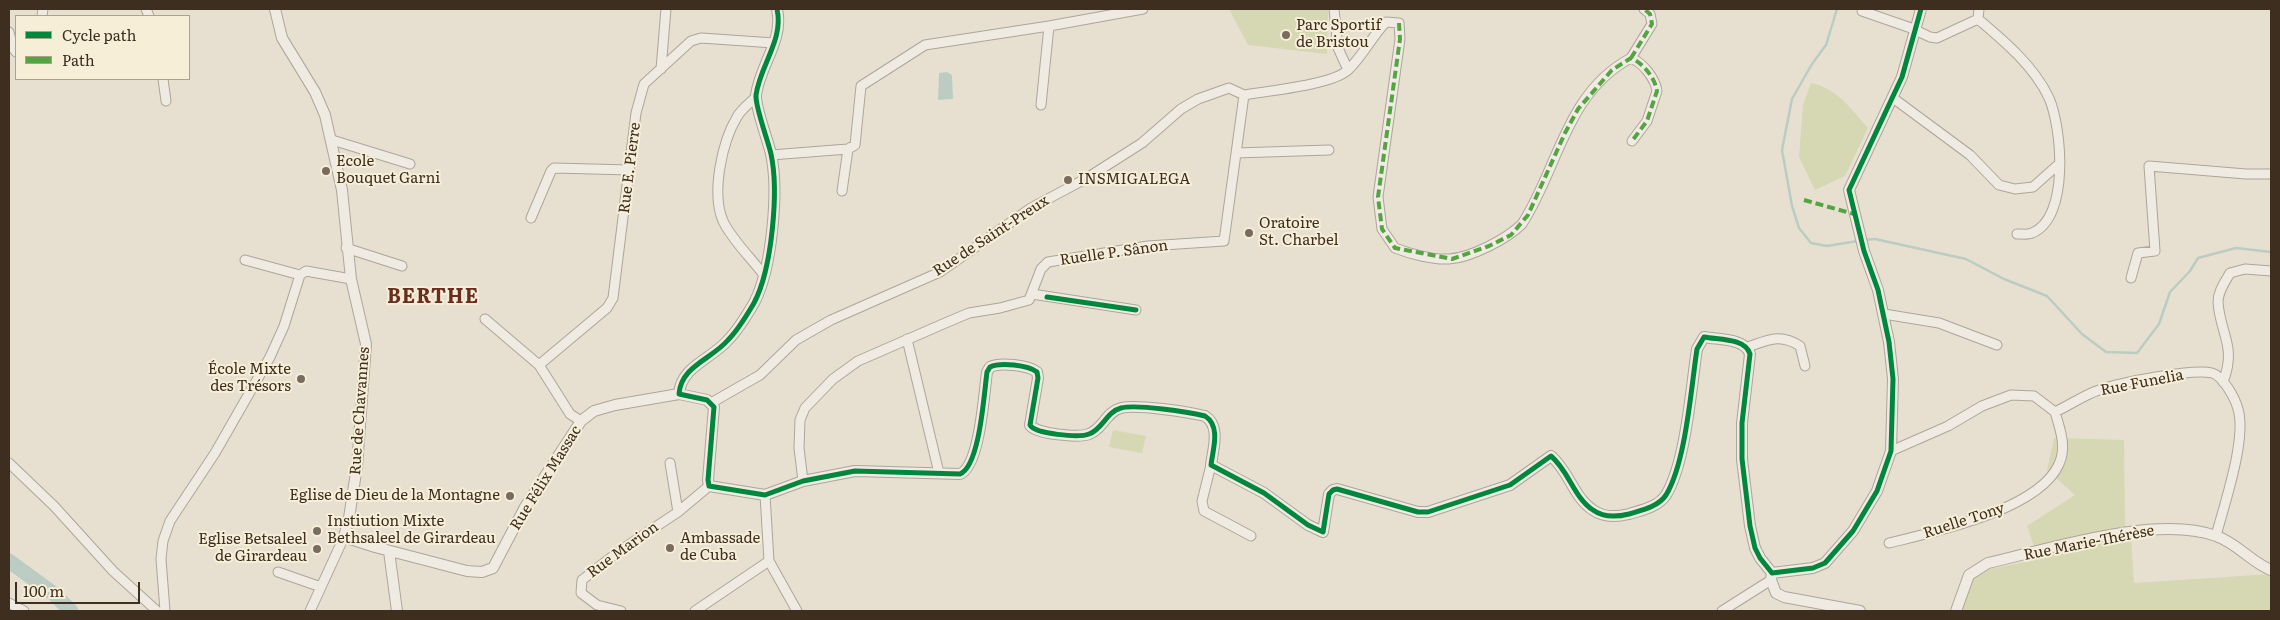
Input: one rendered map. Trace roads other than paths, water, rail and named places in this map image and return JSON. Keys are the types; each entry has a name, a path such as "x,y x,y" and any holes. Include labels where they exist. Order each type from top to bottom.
{"street":[{"name":"Rue de Chavannes","path":"275,9 282,38 315,92 325,115 332,140 342,190 346,248 351,280 366,344 358,466 349,518 344,537 310,611"},
{"path":"661,69 666,9"},
{"path":"763,274 724,223 720,212 720,165 726,138 738,114 756,97 780,26 777,9"},
{"path":"771,155 848,149 855,145 857,141 862,86 925,45 1143,9"},
{"path":"1334,9 1338,48 1348,70"},
{"path":"1244,96 1314,83 1339,76 1348,70 1386,22 1399,23 1400,39 1378,197 1382,229 1395,248 1447,259 1488,246 1511,235 1522,224 1578,108 1612,70 1631,58 1652,24 1650,14 1644,9"},
{"path":"1722,611 1772,576 1813,568 1825,563 1853,531 1877,491 1891,451 1893,379 1884,314 1878,290 1864,251 1849,190 1908,63 1921,9"},
{"path":"1978,19 1979,9"},
{"path":"1862,11 1937,38 1978,19"},
{"path":"1978,19 2009,45 2048,97 2057,124 2060,163 2059,193 2045,221 2032,233 2017,234"},
{"path":"1042,105 1049,26"},
{"path":"9,32 15,51"},
{"name":"Rue E. Pierre","path":"539,366 607,308 613,298 636,113 644,84 691,41 701,38 774,43"},
{"path":"1631,58 1647,71 1657,91 1646,121 1632,141"},
{"path":"164,80 166,101"},
{"name":"Rue de Saint-Preux","path":"711,403 760,375 803,336 831,320 940,272 1031,208 1087,178 1142,143 1181,109 1198,99 1229,88 1244,96"},
{"name":"Ruelle P. Sânon","path":"1032,294 1041,269 1048,262 1148,246 1224,242 1244,96"},
{"path":"756,97 771,155 775,183 771,237 763,274 754,302 728,341 687,373 679,385 678,394 707,400 714,407 715,415 708,480 709,486 765,496 802,481 855,471 883,470 960,474 970,466 974,456 987,372 990,366 998,364 1032,369 1037,372 1038,378 1030,417 1030,425 1036,431 1071,436 1089,434 1098,428 1106,416 1122,408 1137,407 1197,414 1211,420 1214,425 1211,465 1202,501 1204,512 1251,536"},
{"path":"1893,98 1970,155 1999,185 2014,189 2033,187 2060,163"},
{"path":"332,140 410,164"},
{"path":"842,191 848,149"},
{"path":"1236,153 1329,150"},
{"path":"2130,278 2138,253 2155,251 2149,166 2246,174 2271,174"},
{"path":"532,218 551,171 554,168 630,170"},
{"path":"346,248 402,266"},
{"path":"245,260 300,275"},
{"path":"2216,536 2234,467 2239,427 2238,410 2223,382 2230,356 2218,301 2221,287 2230,273 2245,269 2271,271"},
{"path":"165,611 161,559 163,541 170,521 215,453 270,357 284,326 300,275 306,271 351,280"},
{"path":"802,481 798,430 805,408 834,379 858,361 969,313 1020,304 1029,300 1032,294 1136,310"},
{"path":"1884,314 1939,323 1997,345"},
{"path":"485,319 539,366 570,414 581,421"},
{"path":"1211,465 1264,493 1308,525 1323,532 1329,494 1332,490 1337,489 1418,512 1428,512 1510,485 1551,456 1569,477 1584,504 1605,516 1625,515 1646,509 1658,503 1666,495 1675,473 1690,403 1696,349 1704,337 1741,343 1748,347 1750,354 1742,423 1742,459 1750,526 1755,548 1772,576 1776,593 1784,597 1860,611"},
{"path":"1748,347 1772,338 1783,338 1800,346 1805,366"},
{"path":"907,339 939,473"},
{"name":"Rue Funelia","path":"2055,412 2099,390 2181,374 2211,373 2223,382"},
{"name":"Rue Félix Massac","path":"344,537 389,551 467,571 482,572 493,568 525,507 581,421 594,411 601,409 678,394"},
{"path":"1891,451 1948,426 1982,406 2011,395 2034,396 2055,412"},
{"name":"Ruelle Tony","path":"1890,543 2002,510 2042,487 2059,464 2063,440 2055,412"},
{"path":"9,463 54,506 113,570 157,611"},
{"path":"670,463 678,512"},
{"name":"Rue Marion","path":"618,611 597,604 581,593 582,580 618,552 678,512 709,486"},
{"path":"765,496 768,561 797,611"},
{"name":"Rue Marie-Thérèse","path":"1956,611 1969,575 1988,563 2127,532 2177,527 2216,536 2271,570"},
{"path":"389,551 397,611"},
{"path":"695,611 768,561"},
{"path":"278,572 321,587"},
{"path":"9,603 24,611"}],"waterway":[{"path":"1837,9 1826,45 1812,64 1792,99 1782,150 1792,206 1799,228 1811,243 1827,246 1858,241"},
{"path":"1864,240 1875,239 1966,259 2004,279 2047,296 2082,334 2106,352 2137,353 2159,324 2170,292 2190,271 2198,258 2236,248 2271,252"},
{"path":"9,561 54,594 71,611"}],"place":[{"name":"Parc Sportif de Bristou","path":"1286,35"},
{"name":"Ecole Bouquet Garni","path":"326,171"},
{"name":"INSMIGALEGA","path":"1068,180"},
{"name":"Oratoire St. Charbel","path":"1249,233"},
{"name":"École Mixte des Trésors","path":"301,379"},
{"name":"Eglise de Dieu de la Montagne","path":"510,496"},
{"name":"Instiution Mixte Bethsaleel de Girardeau","path":"317,531"},
{"name":"Ambassade de Cuba","path":"670,548"},
{"name":"Eglise Betsaleel de Girardeau","path":"317,549"}],"district":[{"name":"BERTHE","path":"433,297"}]}
